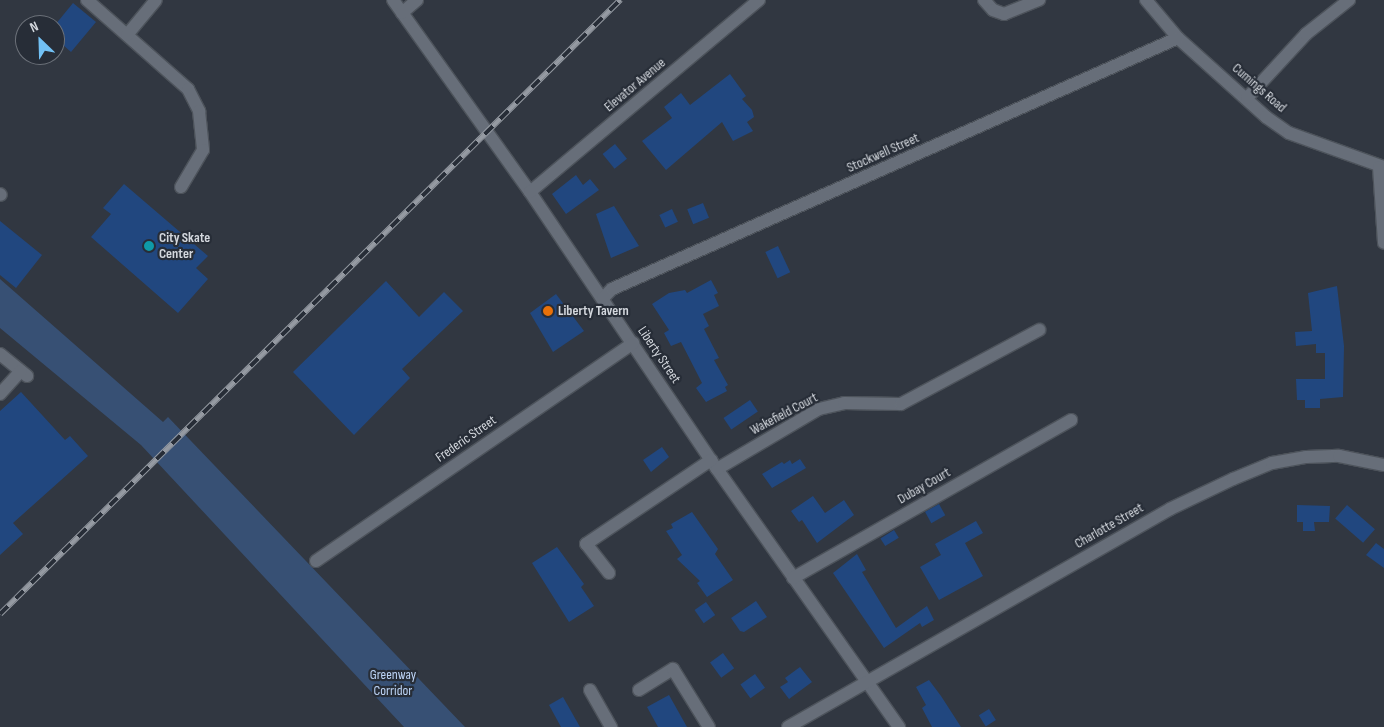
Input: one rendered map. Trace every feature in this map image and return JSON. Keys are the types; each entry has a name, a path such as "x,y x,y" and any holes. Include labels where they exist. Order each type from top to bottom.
{"street":[{"path":"87,0 188,89 199,111 202,150 181,187"},
{"path":"127,35 156,0"},
{"name":"Liberty Street","path":"393,0 530,192 714,464 899,727"},
{"path":"402,13 416,0"},
{"name":"Elevator Avenue","path":"530,192 759,0"},
{"path":"984,0 993,10 1004,14 1038,0"},
{"name":"Cumings Road","path":"1146,0 1178,38 1289,133 1381,167"},
{"path":"1247,98 1306,34 1349,0"},
{"name":"Stockwell Street","path":"603,298 612,289 1178,38"},
{"path":"1381,167 1384,243"},
{"name":"Wakefield Court","path":"609,573 586,544 714,464 819,409 844,403 901,404 1039,330"},
{"name":"Frederic Street","path":"316,561 633,343"},
{"path":"0,354 24,374 0,394"},
{"name":"Dubay Court","path":"793,578 1071,420"},
{"name":"Charlotte Street","path":"788,727 1170,509 1233,479 1272,464 1306,457 1338,456 1383,460"},
{"path":"639,690 673,669 709,727"},
{"path":"590,690 611,727"}],"green space":[{"name":"Greenway Corridor","path":"0,279 163,422 168,417 465,727 404,727 141,445 0,328"}],"building":[{"path":"73,3 96,22 71,52 65,47 65,15 63,15"},
{"path":"730,74 746,96 742,99 752,110 754,117 747,122 753,131 733,141 722,122 666,170 642,141 672,118 664,107 681,93 690,105"},
{"path":"615,144 627,159 615,169 603,154"},
{"path":"576,175 583,185 590,179 599,190 566,214 552,194"},
{"name":"City Skate Center","path":"124,184 208,256 196,268 208,279 178,313 91,237 111,214 103,208"},
{"path":"703,203 709,218 693,224 687,209"},
{"path":"614,206 639,246 611,258 596,214"},
{"path":"672,209 678,222 665,228 659,215"},
{"path":"0,221 42,255 16,288 0,275"},
{"path":"778,246 790,272 778,278 765,252"},
{"path":"711,280 718,293 714,295 719,306 703,314 709,326 704,329 719,358 714,360 728,385 725,387 727,391 706,402 696,388 702,383 681,342 671,346 664,333 669,330 652,304 669,293 685,290 687,293"},
{"path":"386,281 419,317 444,292 463,311 402,369 410,378 354,435 293,372"},
{"path":"1337,286 1344,346 1343,397 1320,399 1320,408 1305,408 1305,400 1297,400 1296,379 1325,379 1325,353 1316,353 1316,344 1296,346 1295,332 1312,331 1308,293"},
{"path":"556,294 584,331 553,352 530,313"},
{"path":"21,392 65,440 70,436 88,456 13,523 23,534 0,555 0,411"},
{"path":"750,400 758,412 731,430 723,418"},
{"path":"662,447 669,457 651,472 643,460"},
{"path":"800,459 806,468 772,488 762,474 782,462 784,464 790,460 792,464"},
{"path":"813,496 825,513 844,500 854,515 817,543 802,520 799,522 791,511"},
{"path":"939,504 945,515 931,523 925,512"},
{"path":"1297,505 1330,506 1329,522 1314,522 1315,531 1303,531 1303,522 1297,522"},
{"path":"1347,505 1375,529 1363,543 1335,519"},
{"path":"692,512 718,549 715,554 733,580 707,597 697,583 700,581 677,559 682,555 666,531 673,528 671,524"},
{"path":"976,521 983,533 965,543 983,576 939,600 920,567 941,555 935,544"},
{"path":"894,530 899,538 885,546 880,538"},
{"path":"1376,543 1384,549 1384,568 1366,555"},
{"path":"557,547 584,584 581,587 594,606 569,622 532,563"},
{"path":"857,554 866,570 862,572 896,628 927,606 934,620 922,627 920,623 884,648 833,573"},
{"path":"756,601 767,617 744,632 740,631 731,618"},
{"path":"706,602 715,615 704,623 695,610"},
{"path":"723,653 734,668 721,678 710,662"},
{"path":"800,667 812,682 789,699 780,687 788,682 785,678"},
{"path":"755,674 765,688 750,698 740,685"},
{"path":"929,680 961,727 932,727 922,708 926,705 916,687"},
{"path":"669,695 687,727 658,727 647,707"},
{"path":"563,697 580,727 561,727 549,705"},
{"path":"989,709 996,720 986,726 979,715"}],"railway":[{"path":"0,614 620,0"}],"place":[{"name":"City Skate Center","path":"149,246"},
{"name":"Liberty Tavern","path":"548,311"}]}
